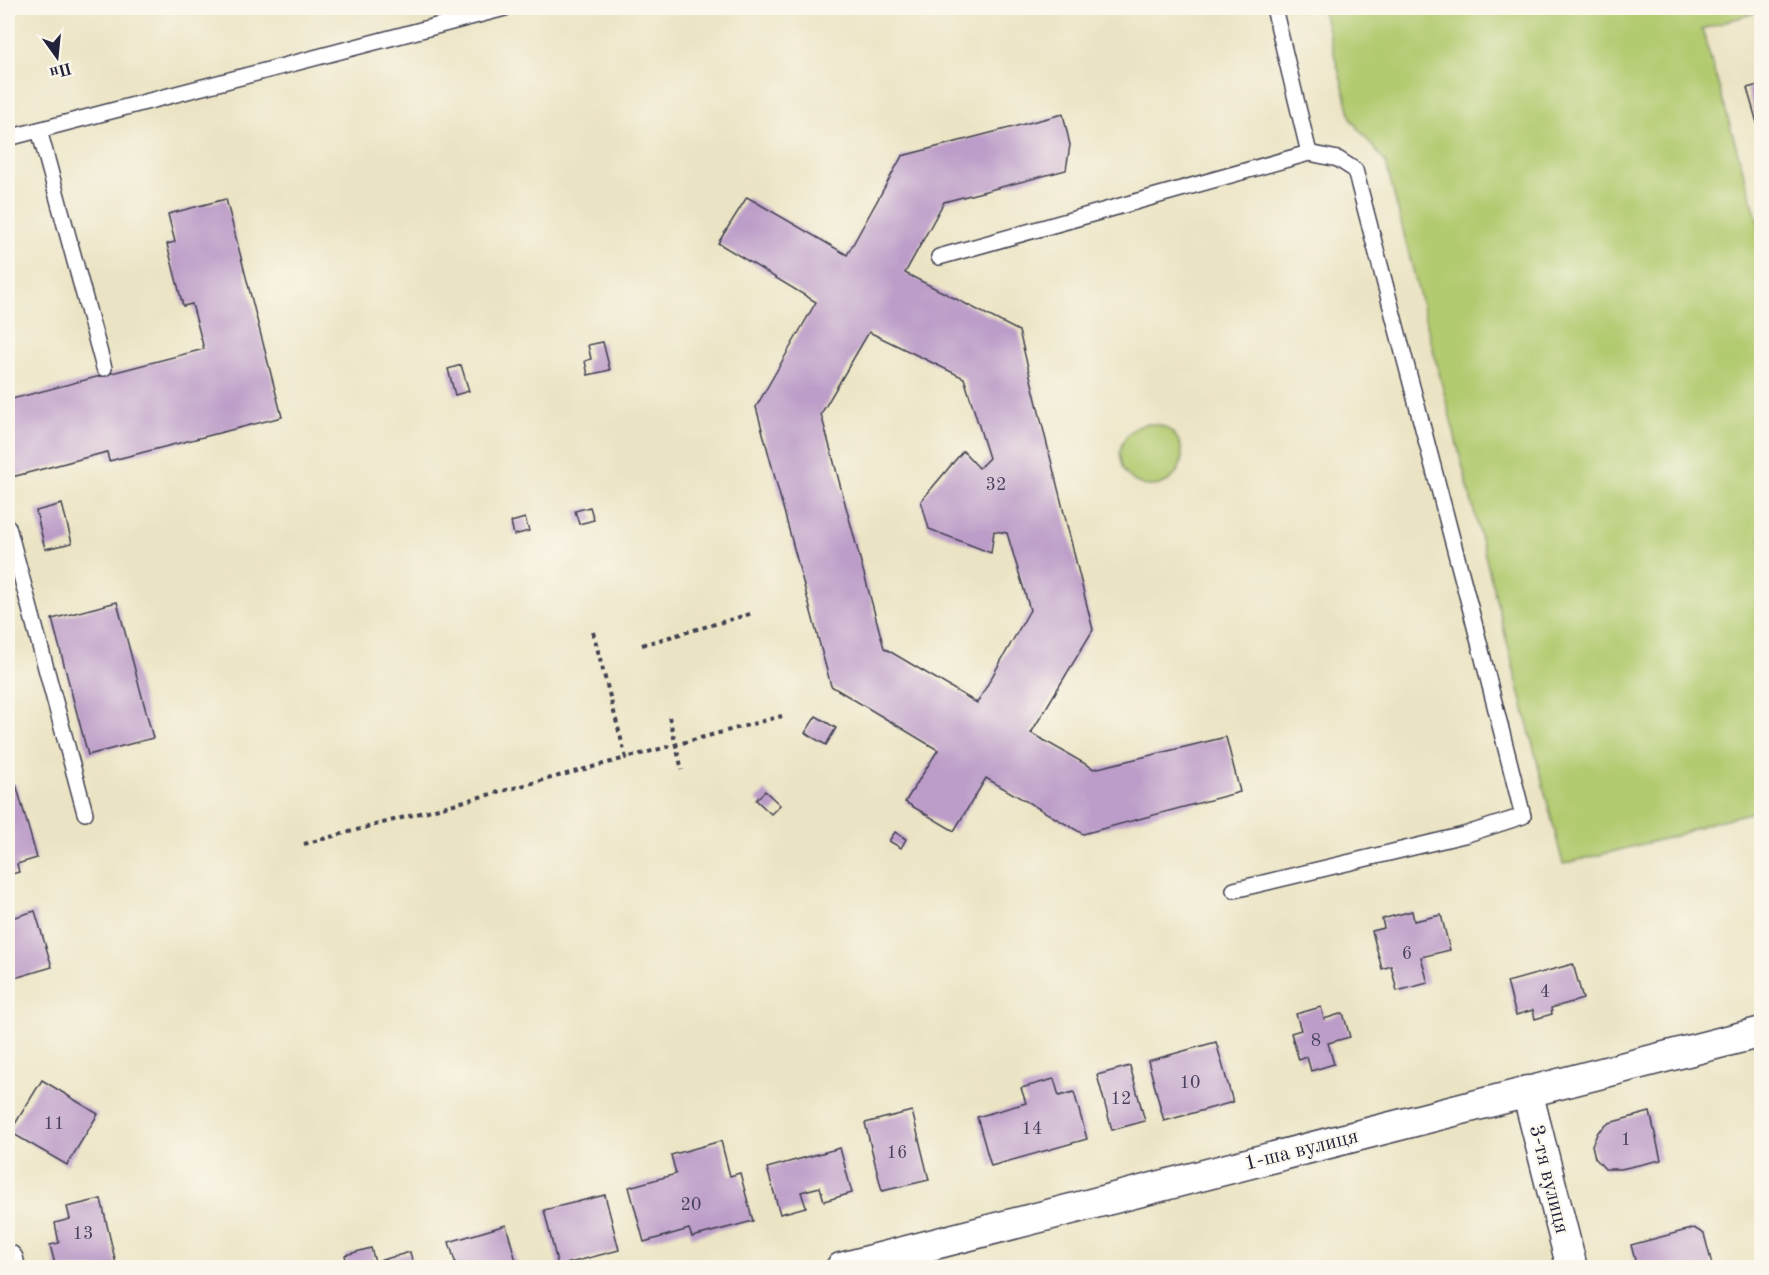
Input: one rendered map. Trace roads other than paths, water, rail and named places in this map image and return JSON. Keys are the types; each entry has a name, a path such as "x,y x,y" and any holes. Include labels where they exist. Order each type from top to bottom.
{"street":[{"name":"1-ша вулиця","path":"841,1268 1761,1032"},
{"name":"3-тя вулиця","path":"1527,1091 1572,1268"},
{"path":"8,1260 9,1268"}],"lane":[{"path":"8,138 505,8"},
{"path":"1274,8 1309,153"},
{"path":"39,130 104,368"},
{"path":"939,257 1309,153 1338,159 1355,171 1523,816 1464,835 1234,890"},
{"path":"8,527 85,813"}]}
